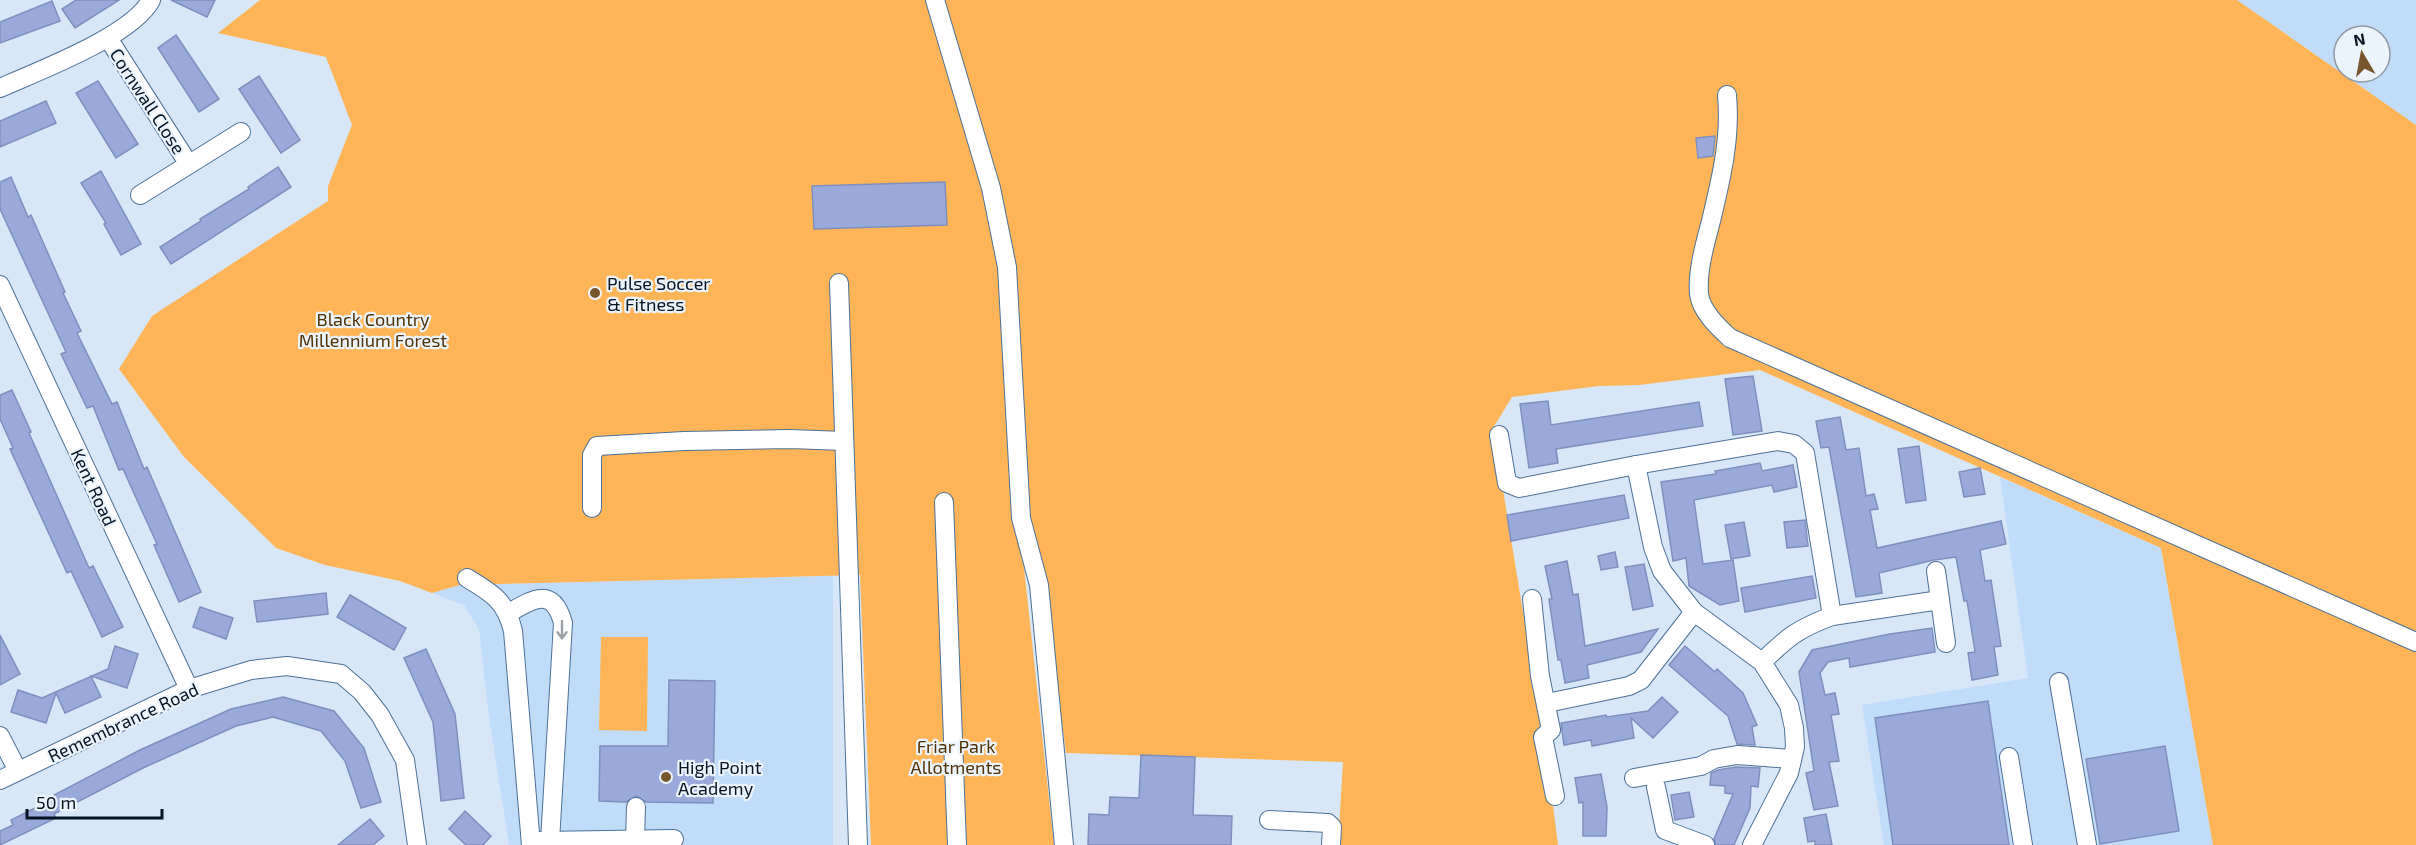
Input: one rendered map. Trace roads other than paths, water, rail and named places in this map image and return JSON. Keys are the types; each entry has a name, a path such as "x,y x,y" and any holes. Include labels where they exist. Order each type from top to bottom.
{"street":[{"path":"0,88 108,38 148,6 151,0"},
{"path":"935,0 991,188 1007,267 1021,518 1039,585 1064,845"},
{"name":"Cornwall Close","path":"108,38 189,163"},
{"path":"1727,95 1729,118 1726,159 1705,247 1699,295 1711,320 1730,338 2416,642"},
{"name":"Cornwall Close","path":"140,195 241,132"},
{"path":"839,283 858,845"},
{"name":"Kent Road","path":"2,297 189,689"},
{"path":"1499,435 1507,483 1520,488 1636,465 1778,441 1794,444 1805,453 1832,616"},
{"path":"592,508 592,455 597,446 684,441 790,439 844,441"},
{"path":"1636,465 1653,547 1662,571 1694,612 1762,662 1789,705 1795,747 1789,773 1752,845"},
{"path":"944,502 957,845"},
{"path":"1936,571 1946,643"},
{"path":"467,578 498,599 509,613 513,631 531,843 674,839"},
{"path":"1532,598 1540,676 1551,730 1543,737 1555,796"},
{"path":"509,613 532,600 545,599 555,602 563,623 550,841"},
{"path":"1762,662 1791,634 1809,624 1832,616 1940,600"},
{"path":"1547,704 1629,686 1641,680 1694,612"},
{"name":"Remembrance Road","path":"0,780 189,689 251,670 287,666 341,674 362,692 380,715 405,760 417,845"},
{"path":"2059,682 2087,845"},
{"path":"0,736 18,771"},
{"path":"1634,778 1701,766 1714,759 1737,755 1792,759"},
{"path":"2009,758 2023,845"},
{"path":"1656,787 1665,830 1705,845"},
{"path":"635,840 636,807"},
{"path":"1269,820 1328,823 1332,827 1331,845"}],"place":[{"name":"Pulse Soccer & Fitness","path":"595,293"},
{"name":"High Point Academy","path":"666,777"}],"park label":[{"name":"Black Country Millennium Forest","path":"373,329"},
{"name":"Friar Park Allotments","path":"956,756"}]}
